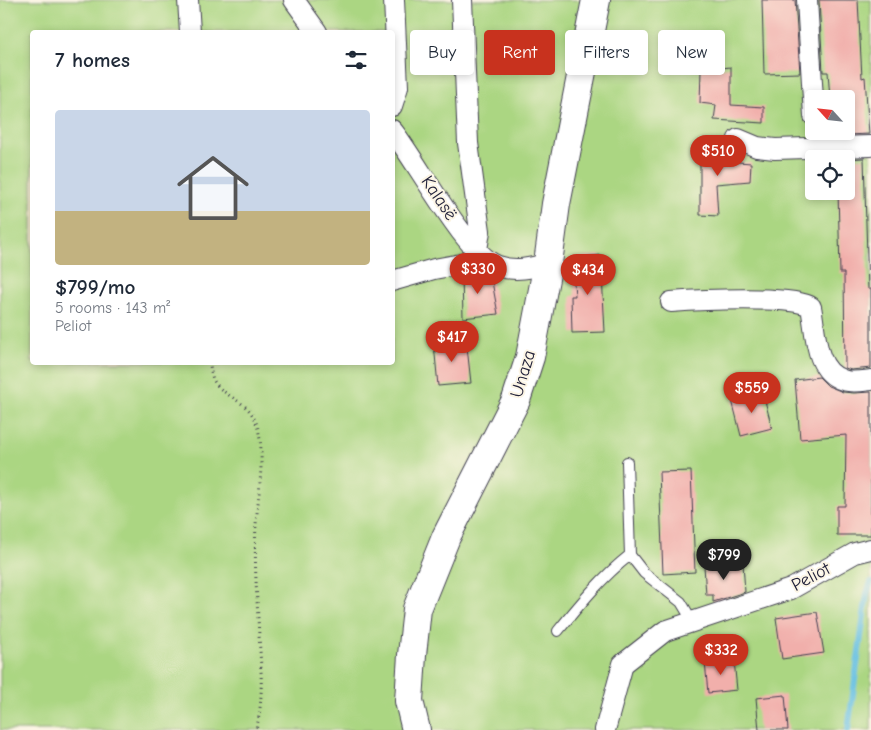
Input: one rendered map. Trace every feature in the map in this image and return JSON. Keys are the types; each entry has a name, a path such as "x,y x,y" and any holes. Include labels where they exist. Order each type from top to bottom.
{"main road":[{"name":"Unaza","path":"416,730 409,701 417,609 446,537 524,381 548,263 556,204 596,0"}],"street":[{"path":"188,0 190,30"},
{"path":"294,0 316,30"},
{"path":"395,280 434,269 461,264 470,260 476,250 480,230 468,143 462,0"},
{"path":"807,0 812,90"},
{"path":"395,96 398,87 398,1"},
{"name":"Kalasë","path":"395,134 450,215 476,250 483,256 497,266 510,269 528,268 548,263"},
{"path":"738,139 757,147 774,149 815,140 871,146"},
{"path":"671,302 704,300 792,301 807,304 811,307 819,353 827,369 845,381 871,380"},
{"name":"Peliot","path":"606,730 623,664 666,631 791,589 855,553 871,549"}],"lane":[{"path":"627,462 630,555 644,573 681,602 694,622"},
{"path":"558,632 587,596 615,566 630,555"}],"path":[{"path":"210,365 213,380 225,393 237,400 253,416 260,440 255,559 262,682 259,720 256,730"}],"green space":[{"path":"0,0 871,0 871,730 0,730"}],"building":[{"path":"762,0 795,0 800,73 764,74"},
{"path":"819,0 858,0 862,78 865,77 869,134 855,135 855,90 829,90 828,72 823,72"},
{"path":"731,67 731,105 764,107 764,123 714,120 716,105 700,103 701,75 725,75 725,68"},
{"path":"700,143 712,143 713,155 726,153 726,161 751,163 750,181 716,184 718,216 700,215"},
{"path":"855,158 864,158 868,289 871,289 871,368 851,370 845,368 844,273 840,273 838,200 855,200"},
{"path":"601,255 605,332 572,333 571,296 575,296 572,258"},
{"path":"480,269 491,276 498,314 463,318 462,276"},
{"path":"466,338 471,383 438,386 434,344"},
{"path":"819,377 828,386 843,392 871,392 871,535 837,535 837,506 845,506 846,435 800,439 795,380"},
{"path":"763,393 772,428 741,436 732,400"},
{"path":"691,471 695,572 663,574 659,472"},
{"path":"743,563 745,592 713,602 713,595 706,595 704,566"},
{"path":"817,612 824,653 782,659 776,618"},
{"path":"734,660 737,690 708,693 705,662"},
{"path":"785,695 788,730 759,730 756,698"}],"waterway":[{"path":"848,730 867,593 871,582"}]}
